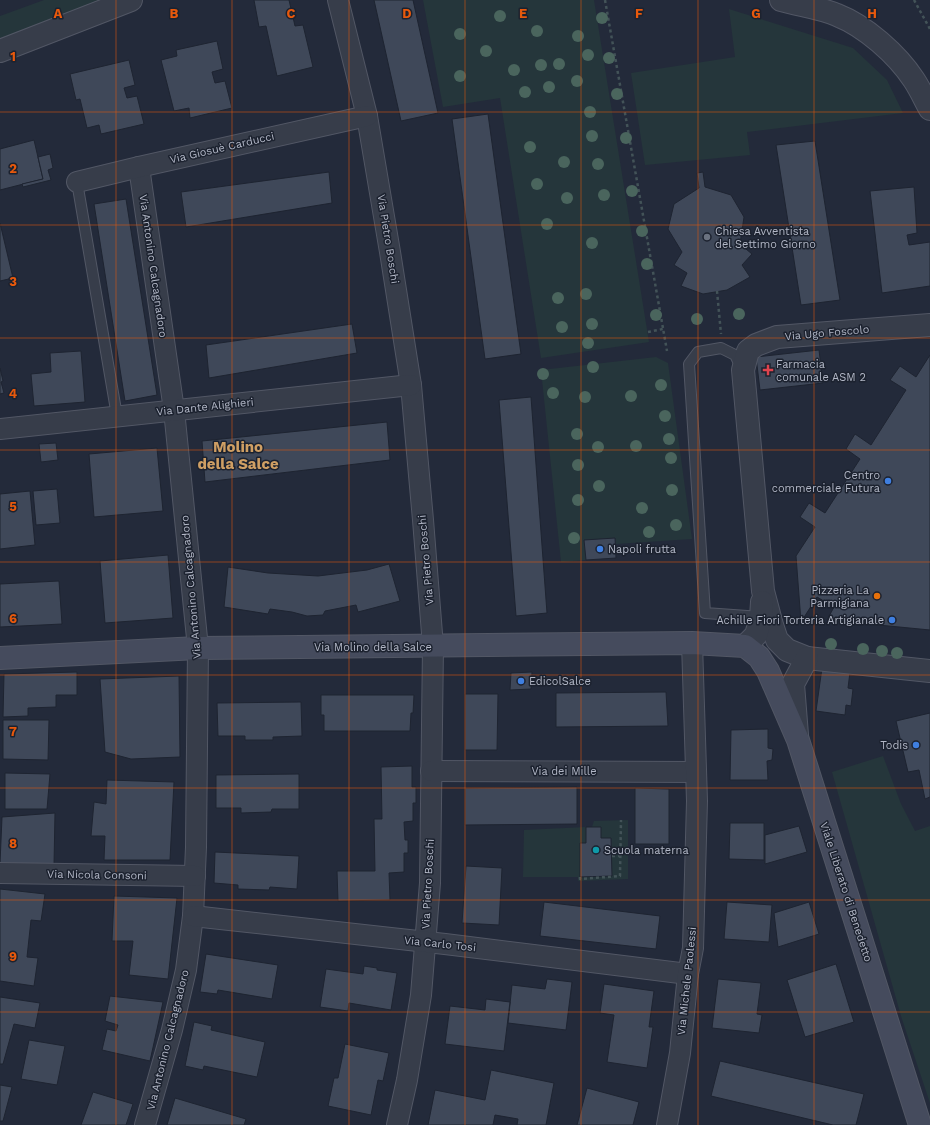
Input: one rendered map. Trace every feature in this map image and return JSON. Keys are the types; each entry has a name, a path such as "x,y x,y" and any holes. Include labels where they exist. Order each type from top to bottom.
{"main road":[{"name":"Via Molino della Salce","path":"0,658 198,648 692,643 745,646"},
{"path":"745,646 759,657 768,671 798,740"},
{"name":"Viale Liberato di Benedetto","path":"798,740 920,1125"}],"street":[{"path":"0,51 132,0"},
{"name":"Via Pietro Boschi","path":"338,0 367,116 390,252 410,385 433,646 430,883 421,995 407,1080 397,1125"},
{"path":"781,0 837,15 857,25 896,57 914,80 930,110"},
{"name":"Via Giosuè Carducci","path":"77,182 367,116"},
{"name":"Via Antonino Calcagnadoro","path":"139,167 174,410 198,648 196,847 192,916 186,970 172,1030 146,1125"},
{"name":"Via Ugo Foscolo","path":"743,370 748,351 756,345 777,337 930,325"},
{"path":"743,370 764,591 777,640 787,650 808,658 930,670"},
{"name":"Via Dante Alighieri","path":"0,429 410,385"},
{"path":"745,646 756,636 761,617 764,591"},
{"name":"Via Michele Paolessi","path":"667,1125 680,1053 688,974 693,948 697,801 692,643"},
{"name":"Viale Liberato di Benedetto","path":"798,740 793,684 808,658"},
{"name":"Via dei Mille","path":"431,771 696,772"},
{"name":"Via Nicola Consoni","path":"0,873 195,876"},
{"name":"Via Carlo Tosi","path":"192,916 425,942 688,974"}],"lane":[{"path":"77,182 116,416"},
{"path":"743,370 735,355 722,348 698,352 689,364 705,613 761,617"}],"path":[{"path":"605,0 667,351"},
{"path":"914,0 930,29"},
{"path":"717,291 722,348"},
{"path":"648,332 663,329"},
{"path":"580,877 580,879 620,876 621,820"},
{"path":"612,856 620,856"}],"shaded area":[{"path":"44,0 114,0 0,43 0,16"},
{"path":"423,0 594,0 649,342 541,358 500,98 443,107"},
{"path":"729,9 853,48 887,80 903,113 747,132 750,155 645,165 631,73 735,57"},
{"path":"656,357 668,363 692,539 616,544 615,538 584,540 586,560 561,562 541,370"},
{"path":"883,756 901,804 915,831 930,826 930,1103 901,1016 832,772"},
{"path":"628,820 628,879 578,881 578,877 523,877 524,830 586,827 586,843 580,843 580,877 612,876 611,838 601,838 601,827 592,827 594,821"}],"building":[{"path":"254,0 289,0 295,26 303,25 313,67 277,76 266,26 259,27"},
{"path":"374,0 413,0 438,113 401,121"},
{"path":"217,41 223,69 212,72 215,83 225,81 232,108 190,118 189,108 174,111 161,60 177,56 176,50"},
{"path":"129,60 135,85 124,88 127,98 137,96 144,124 101,134 99,125 87,128 80,99 76,100 70,74"},
{"path":"488,114 521,354 485,359 452,119"},
{"path":"34,140 43,179 0,190 0,149"},
{"path":"815,141 840,300 801,305 776,145"},
{"path":"50,154 53,168 48,170 51,180 23,187 22,184 43,179 38,157"},
{"path":"329,172 332,203 186,227 181,192"},
{"name":"Chiesa Avventista del Settimo Giorno","path":"703,172 705,187 731,195 744,217 740,244 752,254 742,265 750,277 727,290 703,294 681,286 687,273 674,265 682,252 668,229 674,204 699,188 697,173"},
{"path":"914,187 917,233 907,235 909,245 930,242 930,286 882,293 870,191"},
{"path":"126,199 157,395 125,401 94,204"},
{"path":"0,223 13,278 0,281"},
{"path":"352,324 357,353 209,378 206,345"},
{"path":"819,350 823,383 760,390 756,357"},
{"path":"81,351 85,402 34,406 31,374 51,372 50,353"},
{"name":"Centro commerciale Futura","path":"930,355 930,630 827,620 834,607 817,597 801,622 796,556 815,527 800,517 809,503 825,513 860,459 846,449 855,434 871,445 906,390 890,380 900,366 916,377"},
{"path":"0,368 3,381 1,382 4,393 0,394"},
{"path":"531,397 547,613 516,616 499,400"},
{"path":"387,422 390,460 205,482 202,441"},
{"path":"56,443 58,460 41,462 39,444"},
{"path":"157,448 163,511 94,517 89,454"},
{"path":"57,489 60,523 36,525 33,491"},
{"path":"30,491 35,545 0,549 0,494"},
{"path":"615,538 616,558 586,560 584,540"},
{"path":"168,555 173,618 105,623 100,561"},
{"path":"389,564 400,601 358,612 356,605 325,611 323,615 307,616 270,609 268,614 224,607 228,567 268,573 318,576 367,570"},
{"path":"59,581 62,624 0,627 0,584"},
{"path":"822,668 850,672 848,688 853,689 851,706 846,705 845,715 816,711"},
{"path":"77,672 77,695 56,695 56,707 28,708 28,716 3,717 4,674"},
{"name":"EdicolSalce","path":"532,672 531,689 510,690 511,673"},
{"path":"179,676 180,757 131,759 105,752 100,679"},
{"path":"666,692 668,726 556,727 556,693"},
{"path":"465,694 498,694 497,750 465,750"},
{"path":"321,695 414,695 410,731 324,731 324,715 321,715"},
{"path":"301,702 302,736 273,737 273,740 245,740 245,736 218,736 217,703"},
{"name":"Todis","path":"930,713 930,797 925,799 919,770 908,772 896,721"},
{"path":"3,720 49,720 48,760 3,759"},
{"path":"768,729 768,748 773,749 772,760 767,761 768,780 730,780 731,730"},
{"path":"412,766 412,787 416,787 416,803 413,803 413,821 404,822 405,840 408,840 408,853 404,853 404,872 389,873 390,900 338,901 337,871 375,871 374,819 382,819 381,767"},
{"path":"5,773 50,774 47,809 5,809"},
{"path":"299,774 299,809 272,809 271,812 241,813 241,808 216,808 216,775"},
{"path":"107,780 174,782 170,860 104,860 105,836 91,836 94,802 106,804"},
{"path":"577,787 577,824 465,825 465,788"},
{"path":"635,788 669,789 669,844 635,844"},
{"path":"55,813 54,865 0,863 2,817"},
{"path":"730,823 764,823 764,860 729,859"},
{"path":"799,826 807,852 765,864 765,835"},
{"name":"Scuola materna","path":"586,827 601,827 601,838 611,838 612,876 580,877 580,843 586,843"},
{"path":"215,852 299,856 297,889 270,887 269,890 238,889 238,885 214,883"},
{"path":"466,866 502,868 499,925 462,923"},
{"path":"0,889 45,894 41,921 31,920 27,957 38,958 34,986 0,981"},
{"path":"114,896 177,898 168,979 129,975 133,941 112,941"},
{"path":"544,902 660,916 656,949 540,936"},
{"path":"727,902 772,905 769,942 724,939"},
{"path":"809,902 819,934 778,947 774,913"},
{"path":"206,954 278,965 272,999 218,990 217,994 200,992"},
{"path":"836,964 854,1022 805,1037 787,980"},
{"path":"364,966 377,968 377,970 397,973 391,1010 349,1003 348,1011 320,1007 326,969 363,974"},
{"path":"547,979 572,982 566,1030 508,1023 512,985 545,989"},
{"path":"718,979 761,983 757,1014 762,1015 759,1033 712,1028"},
{"path":"604,984 654,991 649,1027 653,1027 647,1068 607,1062 614,1015 600,1013"},
{"path":"110,996 163,1002 150,1061 102,1050 107,1029 116,1031 118,1025 105,1021"},
{"path":"0,997 40,1003 35,1028 14,1024 3,1064 0,1064"},
{"path":"486,999 510,1002 504,1051 445,1044 450,1006 485,1010"},
{"path":"194,1022 212,1026 211,1030 265,1042 257,1077 204,1066 203,1070 185,1066"},
{"path":"29,1040 65,1046 57,1085 21,1079"},
{"path":"345,1044 389,1053 383,1081 378,1080 371,1115 328,1106 334,1078 338,1078"},
{"path":"720,1061 864,1094 856,1125 833,1125 711,1096"},
{"path":"491,1070 554,1083 546,1125 517,1125 518,1119 495,1115 493,1125 428,1125 435,1090 485,1100"},
{"path":"0,1085 12,1087 3,1121 0,1121"},
{"path":"587,1088 639,1102 633,1125 577,1125"},
{"path":"93,1092 133,1104 126,1125 81,1125"},
{"path":"175,1098 246,1119 244,1125 167,1125"}],"place":[{"name":"Chiesa Avventista del Settimo Giorno","path":"707,237"},
{"name":"Farmacia comunale ASM 2","path":"768,370"},
{"name":"Centro commerciale Futura","path":"888,481"},
{"name":"Napoli frutta","path":"600,549"},
{"name":"Pizzeria La Parmigiana","path":"877,596"},
{"name":"Achille Fiori Torteria Artigianale","path":"892,620"},
{"name":"EdicolSalce","path":"521,681"},
{"name":"Todis","path":"916,745"},
{"name":"Scuola materna","path":"596,850"}],"district":[{"name":"Molino della Salce","path":"238,456"}]}
